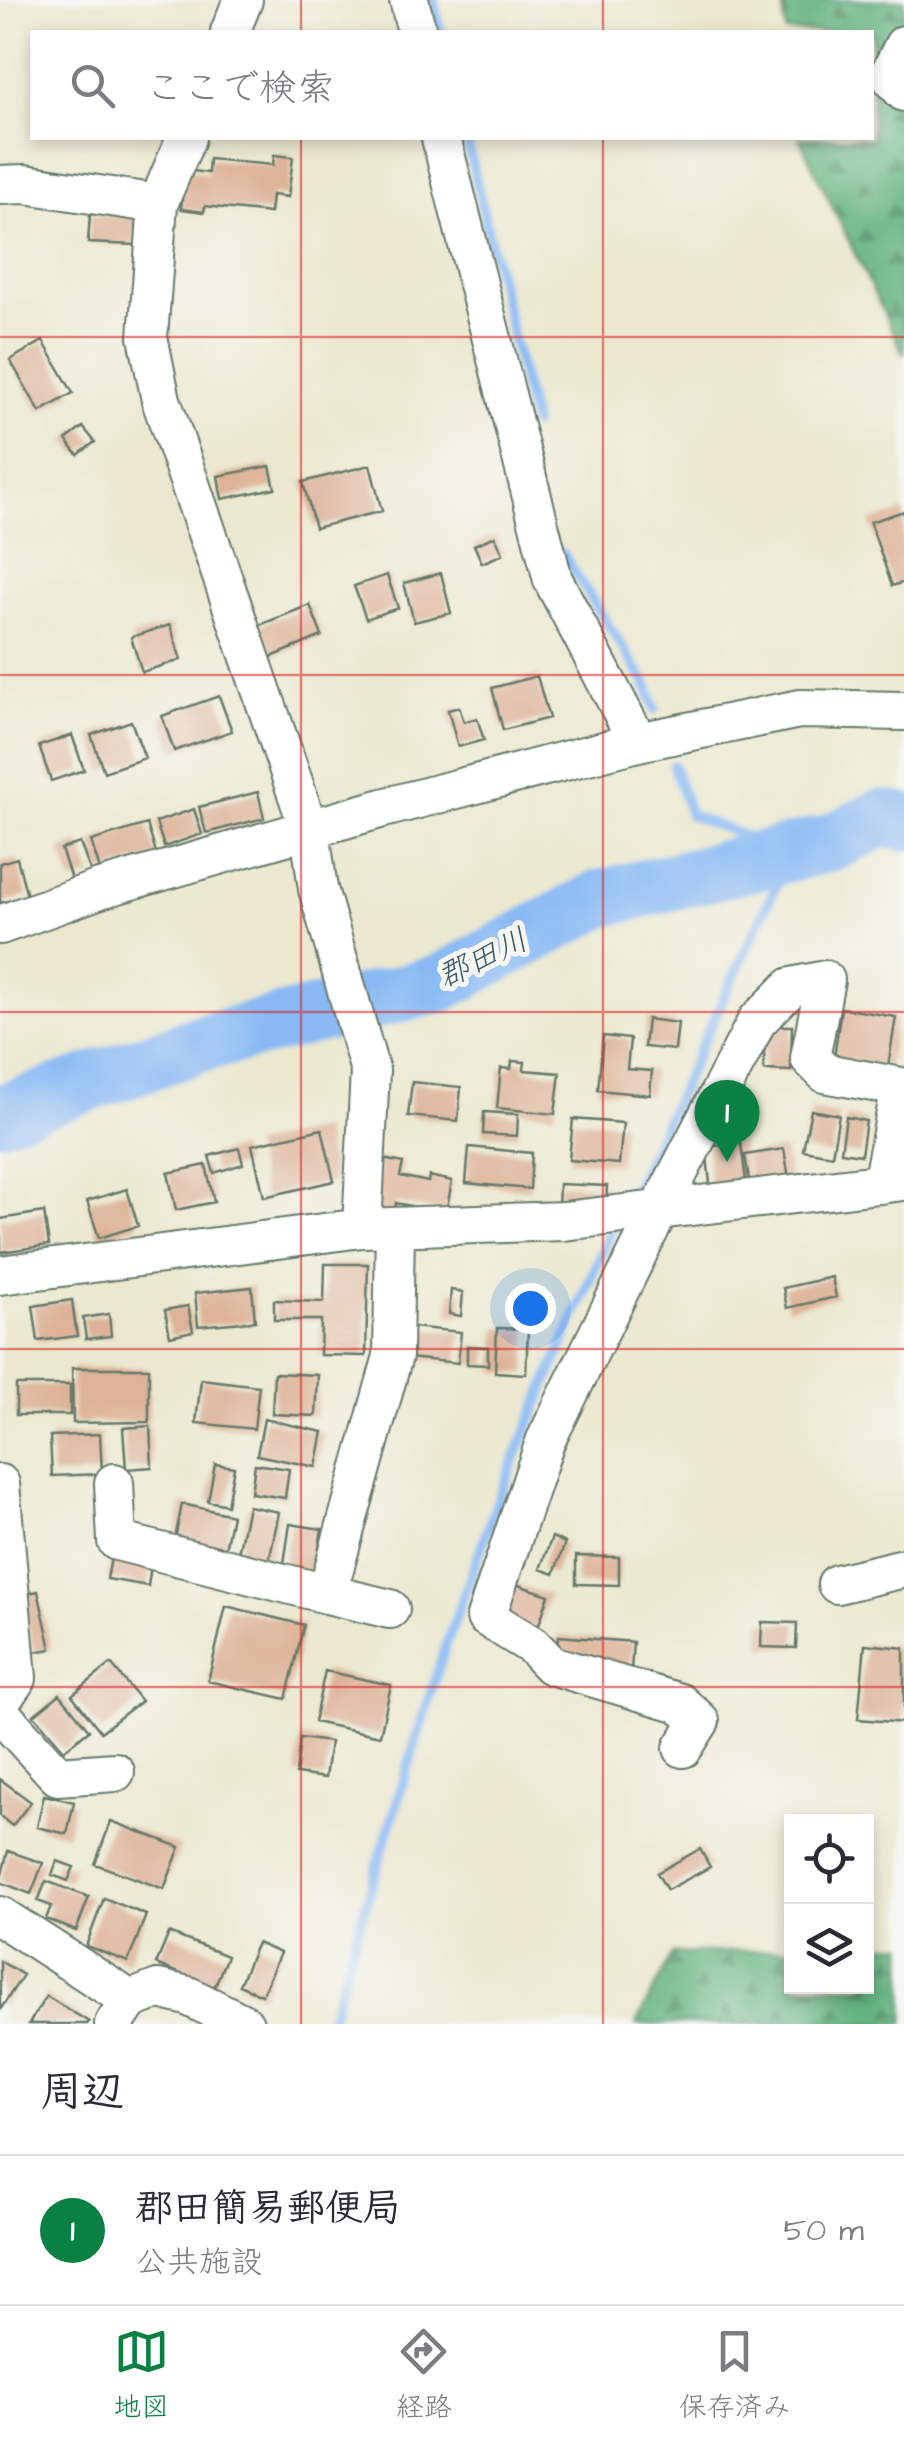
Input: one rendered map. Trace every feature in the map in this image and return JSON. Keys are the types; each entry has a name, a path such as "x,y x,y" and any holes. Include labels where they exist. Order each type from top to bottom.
{"street":[{"path":"231,30 243,0"},
{"path":"409,0 416,30"},
{"path":"904,45 889,75 904,92"},
{"path":"185,140 158,204 148,337 161,400 310,830 318,889 370,1071 379,1227 394,1356 327,1594"},
{"path":"442,140 554,580 638,742"},
{"path":"0,185 25,184 158,204"},
{"path":"0,925 100,890 383,808 638,742 800,709 904,710"},
{"path":"0,1275 379,1227 594,1217 650,1211 893,1182 902,1087 825,1073 810,1058 824,980 790,988 756,1021 650,1211 545,1442 486,1617 533,1646 550,1665 680,1702 700,1722 682,1748"},
{"path":"114,1483 117,1541 390,1610"},
{"path":"0,1484 17,1678 0,1702"},
{"path":"837,1584 904,1568"},
{"path":"0,1712 58,1776 115,1772"},
{"path":"0,1916 122,2012 158,1989 188,1996 244,2024"}],"green space":[{"path":"782,0 904,0 904,355 800,140 874,140 874,30 786,30"},
{"path":"904,1944 904,2024 636,2024 672,1954 784,1949 784,1994 874,1994 874,1946"}],"building":[{"path":"274,155 293,157 288,197 272,195 270,213 205,206 204,212 181,209 185,170 208,173 209,159 273,165"},
{"path":"90,214 137,216 136,245 88,243"},
{"path":"43,341 73,393 40,412 10,360"},
{"path":"83,427 95,442 78,455 66,440"},
{"path":"370,465 382,511 315,528 303,482"},
{"path":"270,466 275,488 222,499 218,476"},
{"path":"904,511 904,582 892,586 870,522"},
{"path":"495,536 503,554 482,563 474,545"},
{"path":"441,573 451,613 414,622 404,583"},
{"path":"387,575 398,608 366,619 354,586"},
{"path":"310,605 322,636 269,658 257,626"},
{"path":"170,625 181,660 142,672 131,637"},
{"path":"537,676 549,718 503,730 492,688"},
{"path":"219,696 232,731 174,751 162,716"},
{"path":"459,707 464,722 477,718 484,740 458,747 448,710"},
{"path":"131,721 145,758 104,772 91,735"},
{"path":"72,735 84,770 51,781 39,746"},
{"path":"258,792 264,818 206,833 199,807"},
{"path":"194,809 202,834 164,847 156,822"},
{"path":"147,824 157,856 101,873 91,841"},
{"path":"80,843 92,875 72,882 61,849"},
{"path":"17,858 27,896 0,903 0,863"},
{"path":"841,1008 896,1017 888,1067 834,1058"},
{"path":"647,1019 678,1023 675,1050 644,1047"},
{"path":"765,1026 792,1026 791,1071 764,1070"},
{"path":"603,1036 630,1039 627,1069 652,1071 650,1095 598,1090"},
{"path":"512,1061 525,1062 524,1070 560,1073 555,1114 497,1108 501,1068 511,1069"},
{"path":"412,1082 461,1087 458,1121 408,1116"},
{"path":"811,1110 839,1115 832,1155 803,1150"},
{"path":"484,1112 518,1114 517,1136 483,1134"},
{"path":"846,1117 866,1121 861,1155 841,1152"},
{"path":"573,1119 623,1123 619,1164 569,1160"},
{"path":"322,1129 334,1181 264,1197 252,1145"},
{"path":"741,1143 747,1189 711,1193 706,1147"},
{"path":"469,1147 532,1153 530,1189 466,1183"},
{"path":"239,1148 243,1164 214,1173 209,1156"},
{"path":"784,1149 790,1184 751,1191 745,1155"},
{"path":"378,1158 403,1163 400,1176 428,1182 429,1176 452,1181 446,1213 396,1203 394,1216 369,1211"},
{"path":"206,1165 214,1202 176,1210 168,1173"},
{"path":"559,1184 607,1186 606,1209 558,1207"},
{"path":"127,1189 138,1226 99,1238 87,1201"},
{"path":"44,1212 49,1245 1,1252 0,1219"},
{"path":"325,1264 368,1264 366,1356 320,1355 321,1320 274,1320 274,1300 324,1302"},
{"path":"832,1277 836,1297 787,1308 783,1288"},
{"path":"252,1287 255,1321 198,1326 195,1293"},
{"path":"451,1290 463,1292 461,1316 449,1314"},
{"path":"72,1300 77,1336 38,1341 33,1306"},
{"path":"188,1306 193,1331 170,1336 165,1310"},
{"path":"109,1314 111,1336 86,1339 83,1318"},
{"path":"402,1326 461,1332 458,1363 398,1357"},
{"path":"497,1328 528,1329 526,1374 495,1372"},
{"path":"467,1346 488,1347 488,1365 467,1364"},
{"path":"72,1368 149,1368 149,1422 73,1423"},
{"path":"274,1373 318,1375 316,1416 272,1414"},
{"path":"201,1379 259,1386 254,1429 196,1423"},
{"path":"16,1385 70,1385 70,1415 16,1415"},
{"path":"264,1419 323,1432 316,1467 257,1455"},
{"path":"150,1426 152,1467 126,1469 123,1428"},
{"path":"100,1434 102,1474 52,1476 50,1436"},
{"path":"215,1464 234,1467 227,1505 208,1501"},
{"path":"255,1464 289,1469 285,1498 251,1493"},
{"path":"182,1504 232,1515 223,1559 173,1549"},
{"path":"248,1506 279,1512 269,1561 238,1554"},
{"path":"290,1524 322,1529 315,1575 283,1570"},
{"path":"552,1537 565,1543 554,1574 540,1569"},
{"path":"576,1556 619,1557 619,1585 576,1584"},
{"path":"111,1558 151,1565 148,1586 107,1579"},
{"path":"509,1582 549,1595 537,1630 497,1617"},
{"path":"38,1591 51,1649 34,1652 21,1595"},
{"path":"226,1606 304,1625 286,1699 208,1681"},
{"path":"762,1622 797,1623 796,1648 761,1647"},
{"path":"558,1636 633,1642 631,1671 556,1666"},
{"path":"865,1644 904,1648 904,1723 858,1719"},
{"path":"111,1664 141,1701 101,1732 72,1695"},
{"path":"325,1671 391,1685 380,1736 314,1722"},
{"path":"60,1694 89,1730 64,1750 34,1715"},
{"path":"300,1738 330,1742 325,1778 296,1774"},
{"path":"0,1779 31,1802 12,1826 0,1816"},
{"path":"44,1795 74,1802 67,1834 37,1827"},
{"path":"111,1821 180,1847 164,1889 95,1864"},
{"path":"700,1849 710,1867 667,1890 657,1873"},
{"path":"8,1851 43,1863 31,1894 0,1882"},
{"path":"57,1861 74,1867 68,1881 52,1875"},
{"path":"46,1881 89,1897 76,1931 46,1919 51,1906 38,1901"},
{"path":"104,1898 146,1915 128,1962 86,1946"},
{"path":"169,1933 227,1956 214,1988 156,1964"},
{"path":"257,1943 280,1953 262,1995 239,1985"},
{"path":"0,1961 23,1975 0,2010"},
{"path":"46,1996 89,2022 29,2024"}],"waterway":[{"path":"433,0 440,30"},
{"path":"466,140 533,424"},
{"path":"562,553 647,685 655,709"},
{"path":"622,1205 638,1180 791,854 690,815 673,765"},
{"name":"郡田川","path":"0,1114 202,1043 439,984 600,899 831,843 881,818 904,822"},
{"path":"329,2024 444,1650 498,1500 613,1225"}],"place":[{"name":"郡田簡易郵便局","path":"727,1162"}]}
